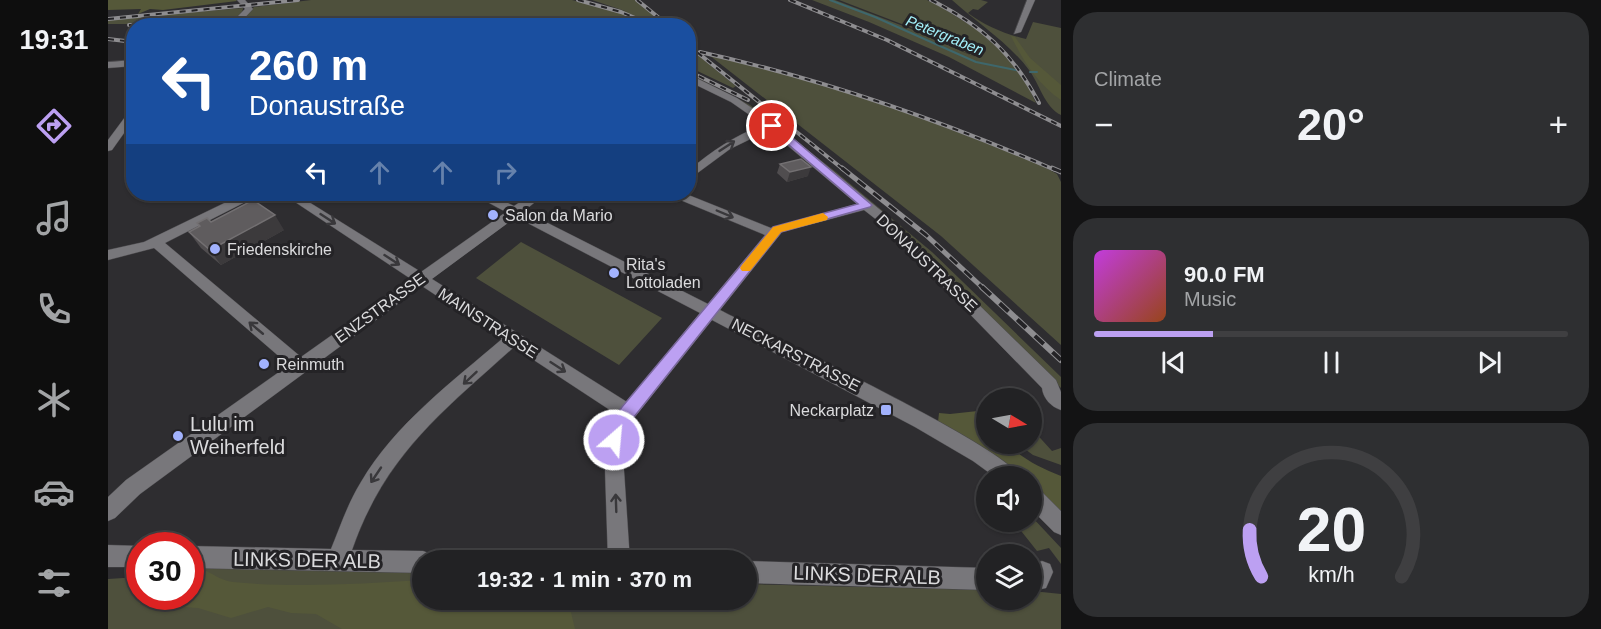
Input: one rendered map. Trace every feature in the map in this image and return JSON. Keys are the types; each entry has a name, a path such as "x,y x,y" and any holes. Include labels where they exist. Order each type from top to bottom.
{"street":[{"path":"240,18 249,9 241,0"},
{"path":"1017,32 1031,0"},
{"path":"108,65 126,64"},
{"name":"DONAUSTRASSE","path":"696,80 734,100 772,126 867,205 910,244 1050,385 1051,393 1061,403"},
{"path":"696,86 702,83"},
{"path":"108,148 113,131 126,119"},
{"path":"696,170 724,146 746,134 772,126"},
{"path":"108,255 138,249 155,242 237,201"},
{"name":"MAINSTRASSE","path":"304,201 420,279 628,412"},
{"name":"NECKARSTRASSE","path":"496,201 835,375 980,454 996,466"},
{"name":"ENZSTRASSE","path":"108,511 133,487 530,201"},
{"path":"694,201 773,234"},
{"path":"619,550 614,440 619,424 777,230 867,205"},
{"path":"155,242 301,366"},
{"path":"338,560 360,501 382,466 420,424 513,339"},
{"path":"1042,506 1061,525"},
{"path":"108,556 126,556"},
{"name":"LINKS DER ALB","path":"204,557 412,562"},
{"name":"LINKS DER ALB","path":"757,572 976,579"}],"green space":[{"path":"108,0 237,1 163,10 150,9 138,14 141,9 108,10"},
{"path":"311,0 572,0 616,11 633,18 244,18 254,7"},
{"path":"582,0 628,12 592,0 635,0 658,18 638,18"},
{"path":"812,0 835,0 911,29 977,58 920,31 839,0 927,0 978,30 1001,51 1021,72 1036,103 949,57"},
{"path":"952,0 988,2 978,10 973,9 968,13 981,22 1010,35 1026,39 1033,22 1061,28 1061,115 1051,107 1033,75 1021,60"},
{"path":"243,8 242,13 237,18 126,18 126,24 108,24 108,19"},
{"path":"1011,36 1015,37 1030,58 1061,85 1061,100 1045,87 1032,71"},
{"path":"696,54 736,86 733,88 696,70"},
{"path":"709,55 808,80 873,101 1036,163 1057,174 1061,182 1061,345 941,236"},
{"path":"696,77 750,105 836,172 932,252 1061,377 1061,388 984,313 769,121"},
{"path":"521,242 662,318 619,365 476,278"},
{"path":"976,411 976,445 938,422 939,413"},
{"path":"1042,440 1052,451 1061,448 1061,465 1033,455 1042,454"},
{"path":"990,454 1019,454 1038,466 1006,466"},
{"path":"1042,468 1061,476 1061,514 1042,496"},
{"path":"1042,528 1061,548 1061,564 1049,548 1042,550 1042,544 1031,544 1022,532 1042,532"},
{"path":"204,565 412,573 412,610 757,610 757,584 976,590 976,610 1042,610 1042,592 1061,594 1061,629 108,629 108,579 126,578 126,610 204,610"},
{"path":"204,570 227,581 257,584 328,585 412,581 412,610 570,610 575,629 342,629 316,614 291,613 268,607 231,618 204,610"}],"building":[{"path":"801,159 811,167 790,172 780,164"},
{"path":"251,201 275,215 210,250 189,232 200,226 197,223 207,218 211,222"}],"waterway":[{"name":"Petergraben","path":"830,0 875,17 976,62 1020,71"},
{"name":"Petergraben","path":"1030,72 1037,72"}],"railway":[{"path":"108,19 298,0"},
{"path":"578,0 635,18"},
{"path":"637,0 659,18"},
{"path":"790,0 887,40 1061,126"},
{"path":"931,0 966,20 994,42 1018,69 1039,103"},
{"path":"108,39 126,41"},
{"path":"696,51 844,170"},
{"path":"700,52 791,75 880,102 968,134 1055,170"},
{"path":"696,75 748,100"},
{"path":"842,168 926,235 984,289"},
{"path":"1052,168 1061,172"},
{"path":"982,287 1061,360"}],"slow traffic":[{"path":"746,268 777,230 823,217"}],"place":[{"name":"Salon da Mario","path":"493,215"},
{"name":"Friedenskirche","path":"215,249"},
{"name":"Rita's Lottoladen","path":"614,273"},
{"name":"Reinmuth","path":"264,364"},
{"name":"Neckarplatz","path":"886,410"},
{"name":"Lulu im Weiherfeld","path":"178,436"}],"route":[{"path":"614,440 619,424 628,412 777,230 867,205 772,126"}]}
